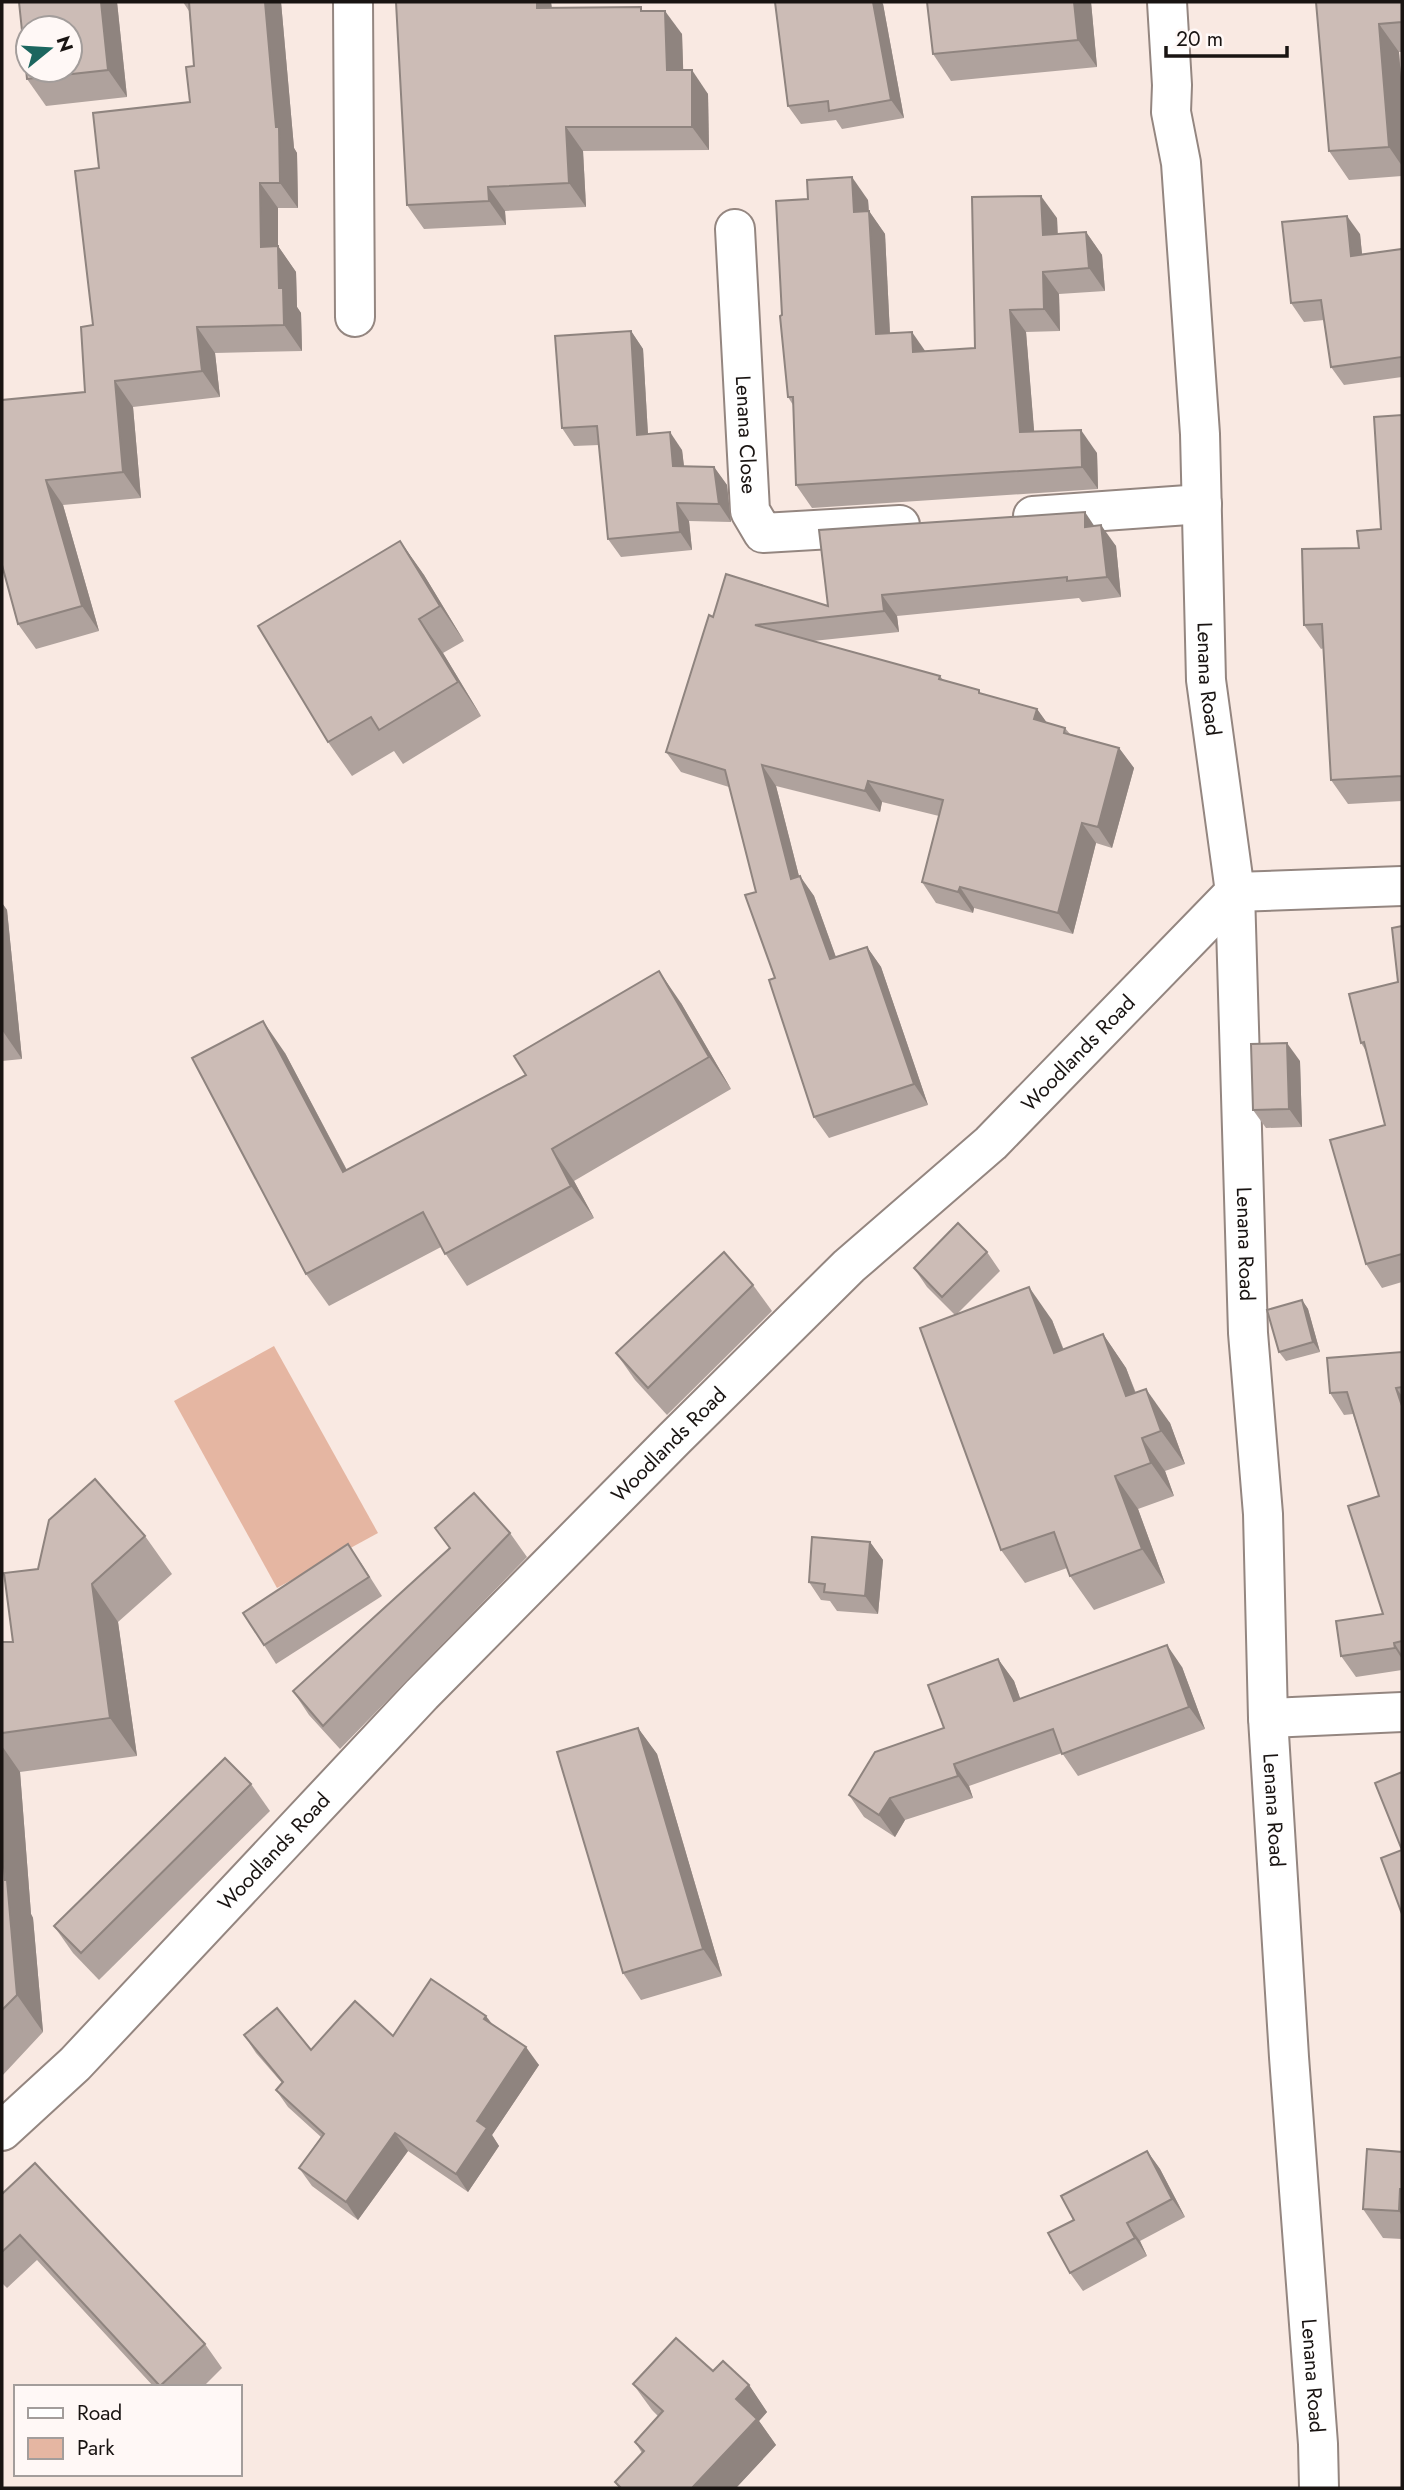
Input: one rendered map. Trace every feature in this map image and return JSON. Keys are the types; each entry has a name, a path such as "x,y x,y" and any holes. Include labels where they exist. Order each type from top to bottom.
{"street":[{"path":"353,2 355,317"},
{"name":"Lenana Road","path":"1167,2 1171,112 1181,163 1200,434 1206,680 1235,892 1248,1333 1262,1514 1268,1718 1319,2488"},
{"name":"Lenana Close","path":"735,229 750,511 764,533 941,522"},
{"path":"996,518 1202,504"},
{"path":"1235,892 1402,886"},
{"name":"Woodlands Road","path":"2,2131 75,2064 422,1694 674,1439 849,1266 991,1143 1235,892"},
{"path":"1268,1718 1402,1712"}],"green space":[{"path":"274,1346 378,1533 277,1588 174,1401"}],"building":[{"path":"19,2 101,2 108,70 84,73 84,14 20,14"},
{"path":"189,2 265,2 276,127 279,127 280,183 260,183 261,247 278,246 279,288 283,288 284,325 197,327 202,371 115,381 123,472 46,480 82,606 18,624 2,565 2,400 85,392 81,327 93,325 75,171 99,168 93,113 190,102 186,67 194,66"},
{"path":"396,2 537,2 537,8 641,7 641,11 665,11 667,70 692,70 692,127 566,127 569,183 488,187 489,201 407,205"},
{"path":"775,2 873,2 891,100 829,111 828,101 788,106"},
{"path":"927,2 1074,2 1078,40 933,54"},
{"path":"1316,2 1402,2 1402,22 1379,24 1389,147 1329,151"},
{"path":"852,177 854,212 869,211 876,334 912,332 913,352 975,348 972,197 1041,196 1043,235 1086,232 1089,268 1043,272 1044,309 1010,310 1020,432 1081,430 1082,467 796,485 793,397 788,397 780,316 776,201 808,199 807,180"},
{"path":"1347,216 1351,256 1402,249 1402,357 1331,367 1321,300 1291,303 1282,222"},
{"path":"631,331 637,435 670,432 673,466 714,467 719,504 677,503 680,532 608,539 597,426 562,428 555,336"},
{"path":"1402,415 1402,776 1331,780 1322,624 1304,625 1302,549 1359,548 1357,531 1381,529 1374,417"},
{"path":"1085,512 1085,527 1101,525 1107,577 1067,581 1067,577 882,595 884,611 755,625 940,676 939,679 979,690 979,693 1037,709 1034,719 1065,728 1064,733 1119,748 1098,827 1082,823 1058,913 960,887 958,892 922,882 943,800 868,781 865,791 762,765 791,879 800,876 830,959 867,947 914,1084 814,1117 769,980 775,978 745,895 756,892 725,770 666,752 709,615 713,617 726,574 828,606 819,530"},
{"path":"400,541 440,606 419,619 458,682 379,730 371,717 328,742 258,626"},
{"path":"1402,926 1402,1254 1366,1264 1330,1140 1385,1125 1349,994 1398,982 1392,928"},
{"path":"659,971 709,1057 552,1149 571,1186 445,1254 423,1212 306,1274 192,1058 263,1021 343,1172 526,1075 514,1056"},
{"path":"1287,1043 1289,1109 1253,1110 1251,1044"},
{"path":"958,1223 987,1252 942,1297 914,1268"},
{"path":"724,1252 753,1285 648,1388 616,1353"},
{"path":"1029,1287 1054,1353 1103,1334 1126,1396 1146,1389 1161,1431 1142,1438 1151,1463 1115,1476 1142,1549 1070,1576 1054,1532 1001,1550 920,1328"},
{"path":"1302,1300 1313,1342 1279,1352 1267,1310"},
{"path":"1402,1352 1402,1387 1396,1388 1402,1406 1402,1641 1394,1643 1395,1648 1341,1656 1336,1621 1383,1614 1348,1506 1379,1496 1347,1392 1330,1393 1327,1358"},
{"path":"95,1479 145,1536 92,1584 110,1718 2,1733 2,1642 13,1642 4,1573 38,1569 49,1520"},
{"path":"474,1493 510,1533 323,1726 293,1691 450,1548 435,1528"},
{"path":"812,1537 870,1542 865,1596 824,1592 825,1584 809,1582"},
{"path":"348,1544 369,1577 264,1645 243,1613"},
{"path":"1167,1645 1189,1707 1062,1754 1053,1729 954,1764 958,1776 890,1798 879,1815 849,1795 875,1752 944,1728 928,1685 998,1659 1014,1701"},
{"path":"638,1728 703,1949 623,1973 557,1752"},
{"path":"225,1758 251,1784 81,1953 54,1926"},
{"path":"1402,1772 1402,1850 1375,1783"},
{"path":"2,1841 17,1995 2,2010"},
{"path":"1402,1850 1402,1914 1381,1858"},
{"path":"431,1979 526,2047 477,2121 487,2128 456,2174 395,2133 346,2202 299,2168 324,2134 276,2090 283,2082 244,2035 277,2008 311,2050 355,2001 393,2036"},
{"path":"1367,2149 1402,2152 1399,2211 1363,2209"},
{"path":"1147,2151 1172,2199 1127,2223 1135,2238 1070,2273 1048,2233 1074,2220 1061,2196"},
{"path":"35,2163 205,2344 159,2385 20,2235 2,2252 2,2194"},
{"path":"676,2338 713,2371 723,2361 749,2385 736,2399 757,2419 692,2488 621,2488 615,2482 644,2451 635,2442 663,2411 633,2384"}]}
